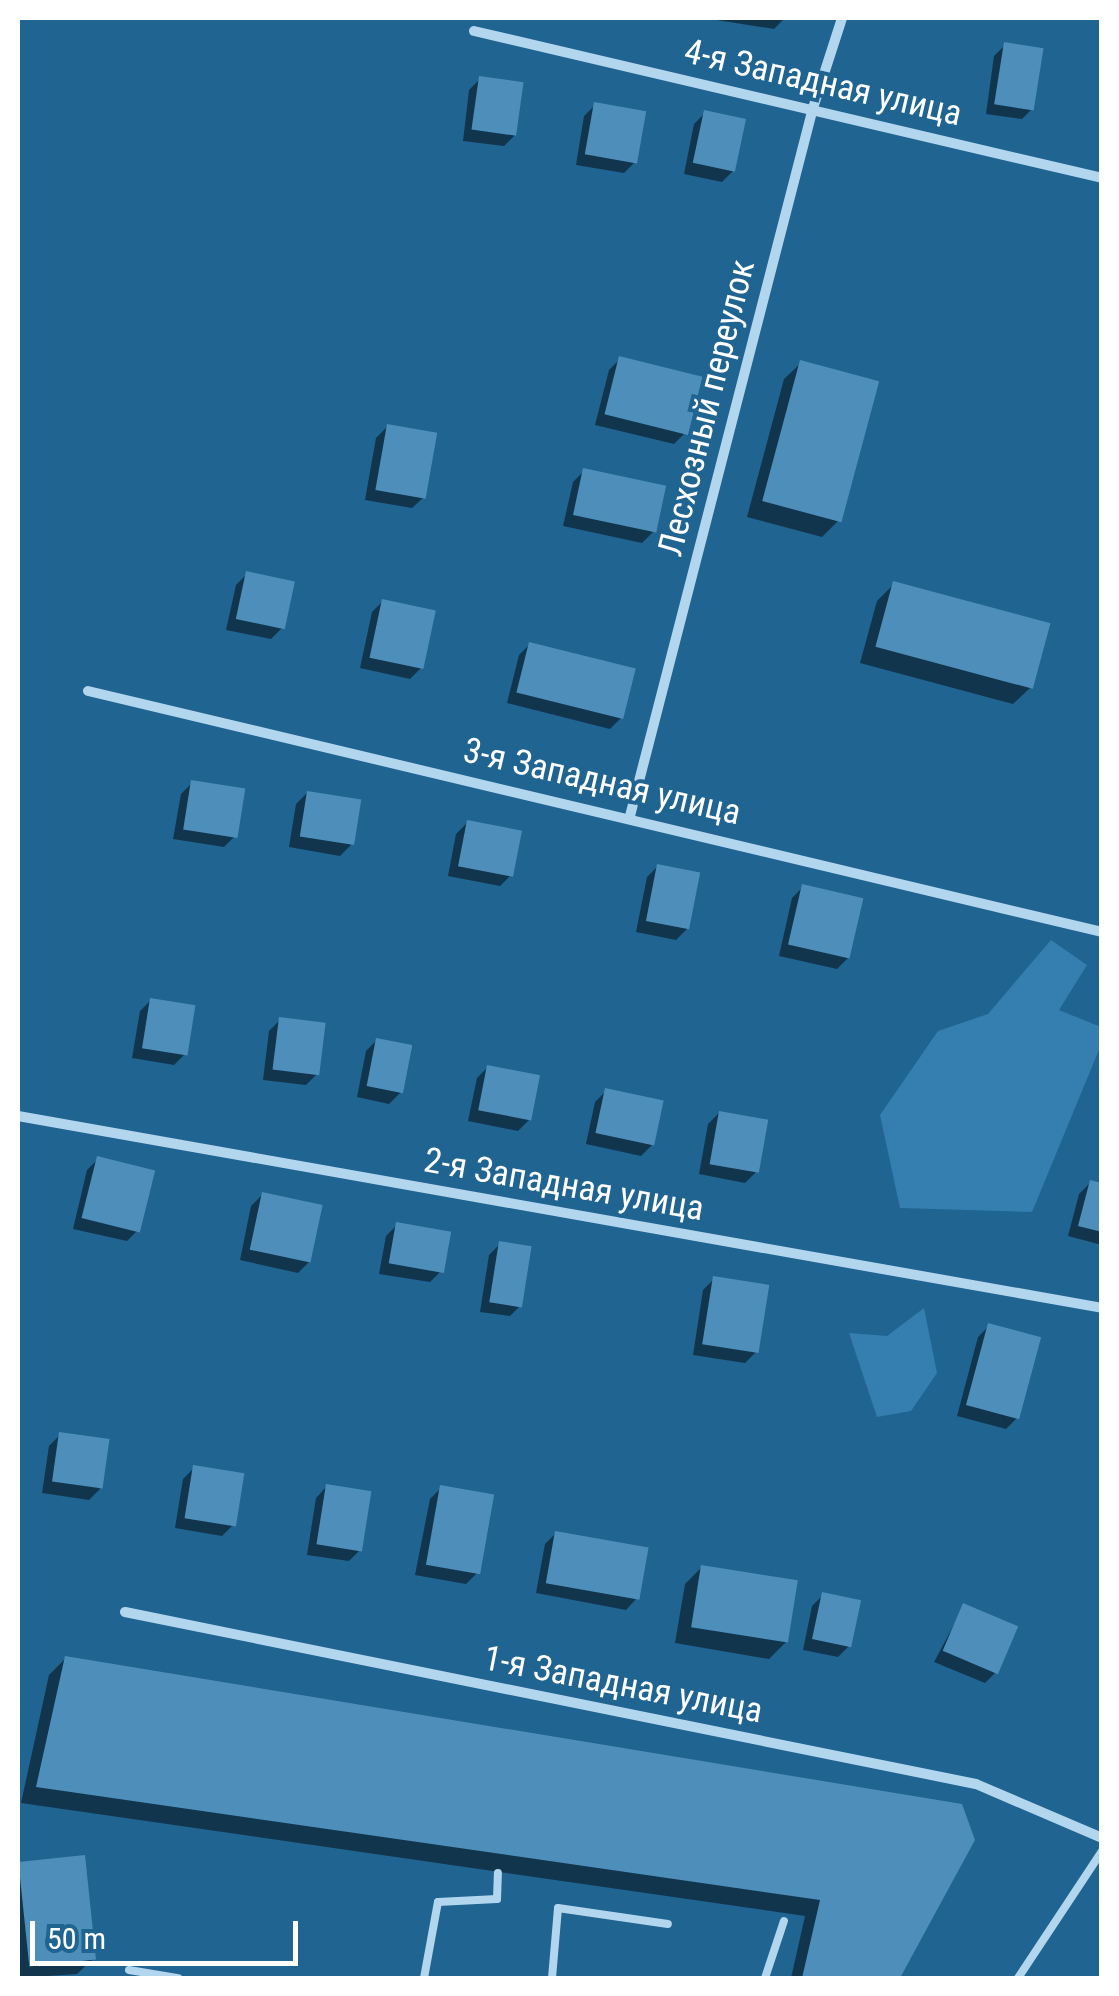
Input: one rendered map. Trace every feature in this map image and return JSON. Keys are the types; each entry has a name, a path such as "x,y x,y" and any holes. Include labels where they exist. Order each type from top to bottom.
{"street":[{"name":"Лесхозный переулок","path":"630,816 812,108 842,18"},
{"name":"4-я Западная улица","path":"474,30 1102,178"},
{"name":"3-я Западная улица","path":"88,691 630,816 1102,932"},
{"name":"2-я Западная улица","path":"18,1116 1102,1308"},
{"name":"1-я Западная улица","path":"125,1612 976,1784 1102,1838"}],"lane":[{"path":"1018,1978 1102,1850"},
{"path":"424,1978 438,1902 497,1899 498,1873"},
{"path":"552,1978 558,1908 668,1924"},
{"path":"765,1978 784,1922"},
{"path":"129,1970 178,1978"}],"shaded area":[{"path":"1051,940 1087,965 1059,1010 1101,1027 1101,1045 1032,1212 900,1208 880,1115 938,1031 988,1014"},
{"path":"924,1308 937,1373 911,1411 877,1417 849,1333 887,1336"}],"building":[{"path":"1004,42 1044,48 1034,110 994,104"},
{"path":"479,76 524,82 516,136 471,129"},
{"path":"594,102 646,111 637,163 585,154"},
{"path":"704,110 746,119 735,172 693,163"},
{"path":"619,356 702,377 688,435 604,414"},
{"path":"800,360 879,381 841,522 762,501"},
{"path":"387,424 437,433 426,499 375,490"},
{"path":"583,468 666,486 656,533 573,515"},
{"path":"246,571 295,581 285,629 236,619"},
{"path":"893,581 1050,623 1033,689 875,647"},
{"path":"382,599 436,610 423,669 370,658"},
{"path":"529,642 636,669 623,719 516,692"},
{"path":"191,780 245,789 238,838 183,829"},
{"path":"307,791 361,800 354,845 300,836"},
{"path":"467,820 522,831 513,877 458,866"},
{"path":"657,864 700,872 689,929 646,921"},
{"path":"802,884 863,898 849,959 788,944"},
{"path":"150,998 195,1005 187,1056 142,1048"},
{"path":"279,1017 326,1023 319,1075 273,1070"},
{"path":"376,1038 412,1045 403,1093 367,1086"},
{"path":"487,1065 540,1075 531,1120 478,1110"},
{"path":"605,1088 664,1100 654,1145 595,1133"},
{"path":"719,1111 768,1120 759,1173 710,1164"},
{"path":"97,1156 155,1171 140,1233 82,1218"},
{"path":"1090,1180 1102,1183 1102,1232 1078,1226"},
{"path":"262,1192 323,1205 310,1263 250,1250"},
{"path":"396,1222 451,1232 444,1273 389,1263"},
{"path":"499,1241 532,1246 522,1307 489,1302"},
{"path":"713,1276 769,1285 759,1353 702,1344"},
{"path":"988,1323 1041,1337 1019,1419 966,1405"},
{"path":"59,1432 110,1439 103,1489 52,1482"},
{"path":"193,1465 244,1473 236,1526 185,1518"},
{"path":"326,1484 371,1491 362,1551 316,1544"},
{"path":"440,1485 494,1495 480,1574 426,1565"},
{"path":"555,1531 649,1547 639,1600 546,1583"},
{"path":"701,1565 798,1580 788,1643 691,1627"},
{"path":"822,1592 861,1600 851,1647 812,1639"},
{"path":"963,1603 1018,1626 998,1674 943,1651"},
{"path":"65,1656 962,1804 975,1840 900,1978 802,1978 820,1900 36,1787"},
{"path":"85,1855 96,1959 29,1966 18,1862"}]}
